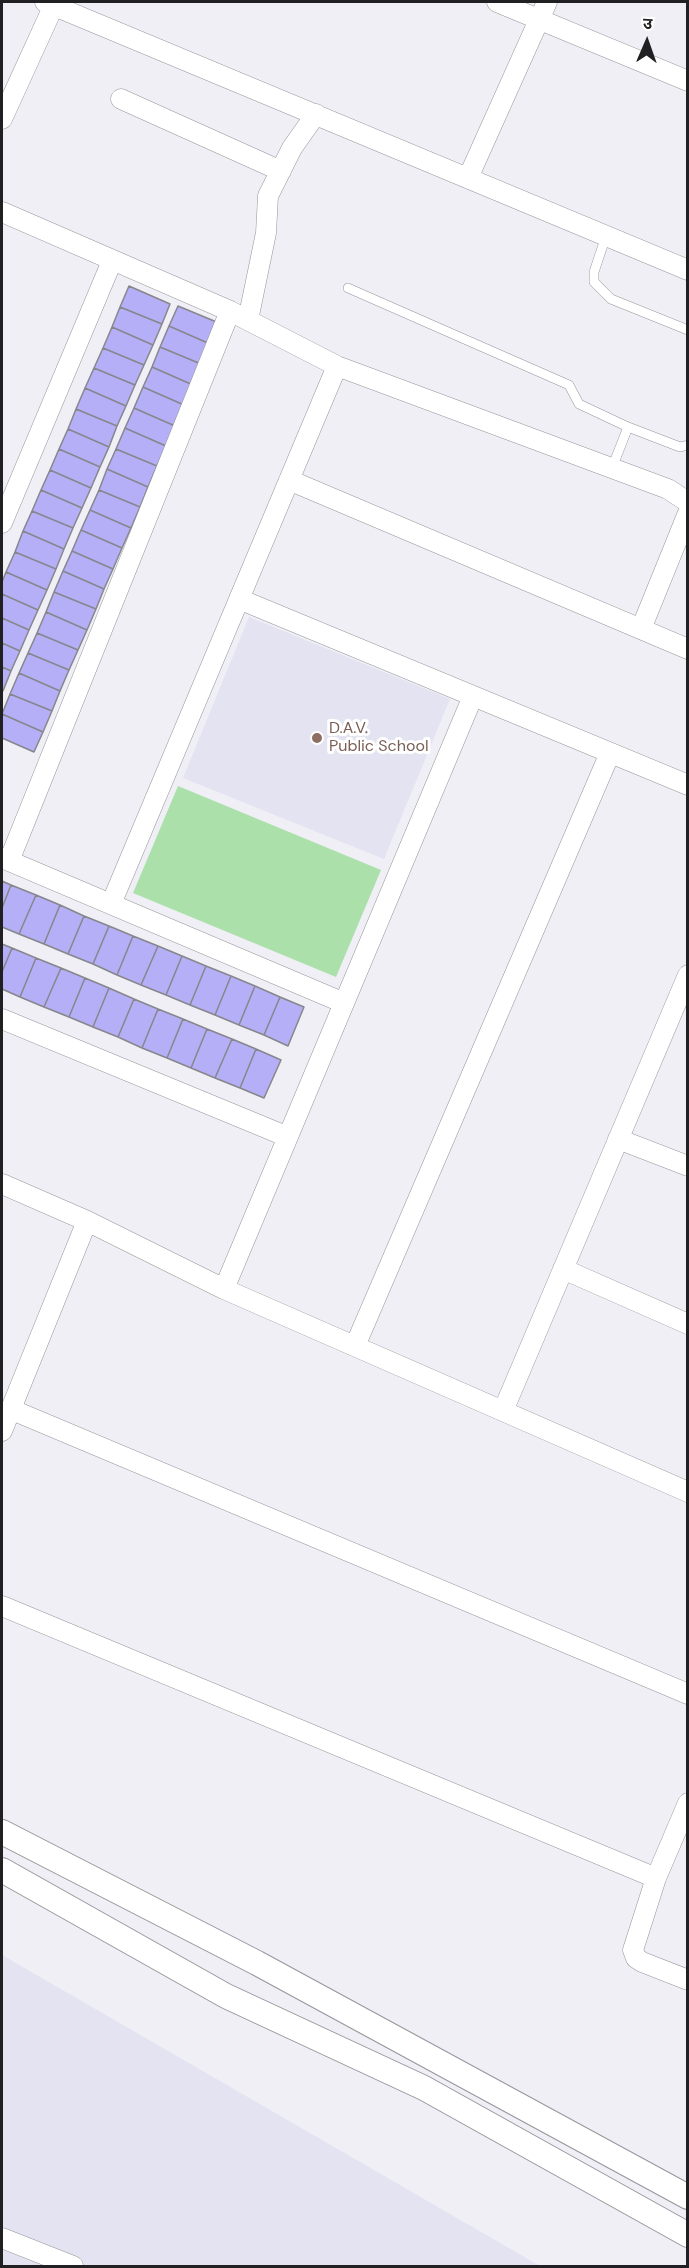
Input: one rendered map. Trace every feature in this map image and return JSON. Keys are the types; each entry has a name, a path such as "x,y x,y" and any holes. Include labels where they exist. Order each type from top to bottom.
{"street":[{"path":"496,2 543,11 687,81"},
{"path":"2,119 50,3 687,270"},
{"path":"468,178 543,11"},
{"path":"121,99 281,171"},
{"path":"248,321 266,233 268,196 292,148 316,114"},
{"path":"2,212 230,311 337,366 668,489 687,502"},
{"path":"2,523 112,261"},
{"path":"230,311 5,860 344,1003"},
{"path":"111,904 337,366"},
{"path":"289,480 687,649"},
{"path":"641,629 687,513"},
{"path":"239,599 687,785"},
{"path":"224,1289 473,696"},
{"path":"355,1346 610,753"},
{"path":"503,1411 687,975"},
{"path":"2,1019 288,1137"},
{"path":"618,1139 687,1166"},
{"path":"2,1184 87,1221 224,1289 687,1491"},
{"path":"2,1431 87,1221"},
{"path":"563,1269 687,1324"},
{"path":"10,1409 687,1694"},
{"path":"2,1606 656,1878"},
{"path":"687,1803 656,1878 633,1954 642,1962 687,1980"},
{"path":"2,1832 257,1963 687,2197"},
{"path":"2,1870 226,1996 424,2088 687,2235"},
{"path":"2,2238 73,2266"}],"lane":[{"path":"606,236 594,272 594,282 611,299 687,330"},
{"path":"348,288 569,385 579,404 628,427 680,447 687,445"},
{"path":"612,468 628,427"}],"shaded area":[{"name":"D.A.V. Public School","path":"249,617 450,699 384,859 183,778"},
{"path":"2,1955 540,2266 2,2266"}],"green space":[{"path":"178,786 381,870 336,977 133,893"}],"building":[{"path":"129,286 170,304 162,324 120,307"},
{"path":"178,306 219,323 210,344 169,326"},
{"path":"120,307 162,324 153,345 112,327"},
{"path":"169,326 210,344 201,364 160,347"},
{"path":"112,327 153,345 144,365 103,348"},
{"path":"160,347 201,364 193,385 152,367"},
{"path":"103,348 144,365 135,385 94,368"},
{"path":"152,367 193,385 184,405 143,387"},
{"path":"94,368 135,385 126,406 85,388"},
{"path":"143,387 184,405 175,426 134,408"},
{"path":"85,388 126,406 117,426 76,409"},
{"path":"134,408 175,426 166,446 125,428"},
{"path":"76,409 117,426 109,447 68,429"},
{"path":"125,428 166,446 157,466 116,449"},
{"path":"68,429 109,447 100,467 59,449"},
{"path":"59,449 100,467 91,488 50,470"},
{"path":"116,449 157,466 148,487 107,469"},
{"path":"107,469 148,487 140,507 99,490"},
{"path":"50,470 91,488 82,508 41,490"},
{"path":"41,490 82,508 73,528 32,511"},
{"path":"99,490 140,507 131,528 90,510"},
{"path":"90,510 131,528 122,548 81,530"},
{"path":"32,511 73,528 64,549 23,531"},
{"path":"81,530 122,548 113,569 72,551"},
{"path":"23,531 64,549 56,569 15,552"},
{"path":"72,551 113,569 104,589 63,571"},
{"path":"15,552 56,569 47,590 6,572"},
{"path":"63,571 104,589 96,609 54,592"},
{"path":"6,572 47,590 38,610 2,594 2,582"},
{"path":"54,592 96,609 87,630 46,612"},
{"path":"2,594 38,610 29,630 2,618"},
{"path":"46,612 87,630 78,650 37,633"},
{"path":"2,618 29,630 20,651 2,643"},
{"path":"37,633 78,650 69,670 28,653"},
{"path":"2,643 20,651 11,671 2,667"},
{"path":"28,653 69,670 60,691 19,673"},
{"path":"2,667 11,671 3,691 2,691"},
{"path":"19,673 60,691 52,711 10,694"},
{"path":"10,694 52,711 43,732 2,714"},
{"path":"2,714 43,732 34,752 2,738"},
{"path":"2,881 11,885 2,908"},
{"path":"11,885 36,895 19,934 2,927 2,908"},
{"path":"36,895 60,905 44,944 19,934"},
{"path":"60,905 84,916 68,954 44,944"},
{"path":"84,916 109,926 93,964 68,954"},
{"path":"109,926 133,936 117,975 93,964"},
{"path":"133,936 158,946 141,985 117,975"},
{"path":"2,944 12,948 2,972"},
{"path":"158,946 182,956 166,995 141,985"},
{"path":"12,948 36,958 20,997 2,989 2,972"},
{"path":"182,956 206,966 190,1005 166,995"},
{"path":"36,958 61,968 44,1007 20,997"},
{"path":"206,966 231,976 215,1015 190,1005"},
{"path":"61,968 85,978 69,1017 44,1007"},
{"path":"231,976 255,986 239,1025 215,1015"},
{"path":"85,978 109,988 93,1027 69,1017"},
{"path":"255,986 280,997 264,1035 239,1025"},
{"path":"109,988 134,999 118,1037 93,1027"},
{"path":"280,997 304,1007 288,1046 264,1035"},
{"path":"134,999 158,1009 142,1048 118,1037"},
{"path":"158,1009 183,1019 167,1058 142,1048"},
{"path":"183,1019 207,1029 191,1068 167,1058"},
{"path":"207,1029 232,1039 215,1078 191,1068"},
{"path":"232,1039 256,1049 240,1088 215,1078"},
{"path":"256,1049 281,1060 264,1098 240,1088"}],"place":[{"name":"D.A.V. Public School","path":"317,738"}]}
